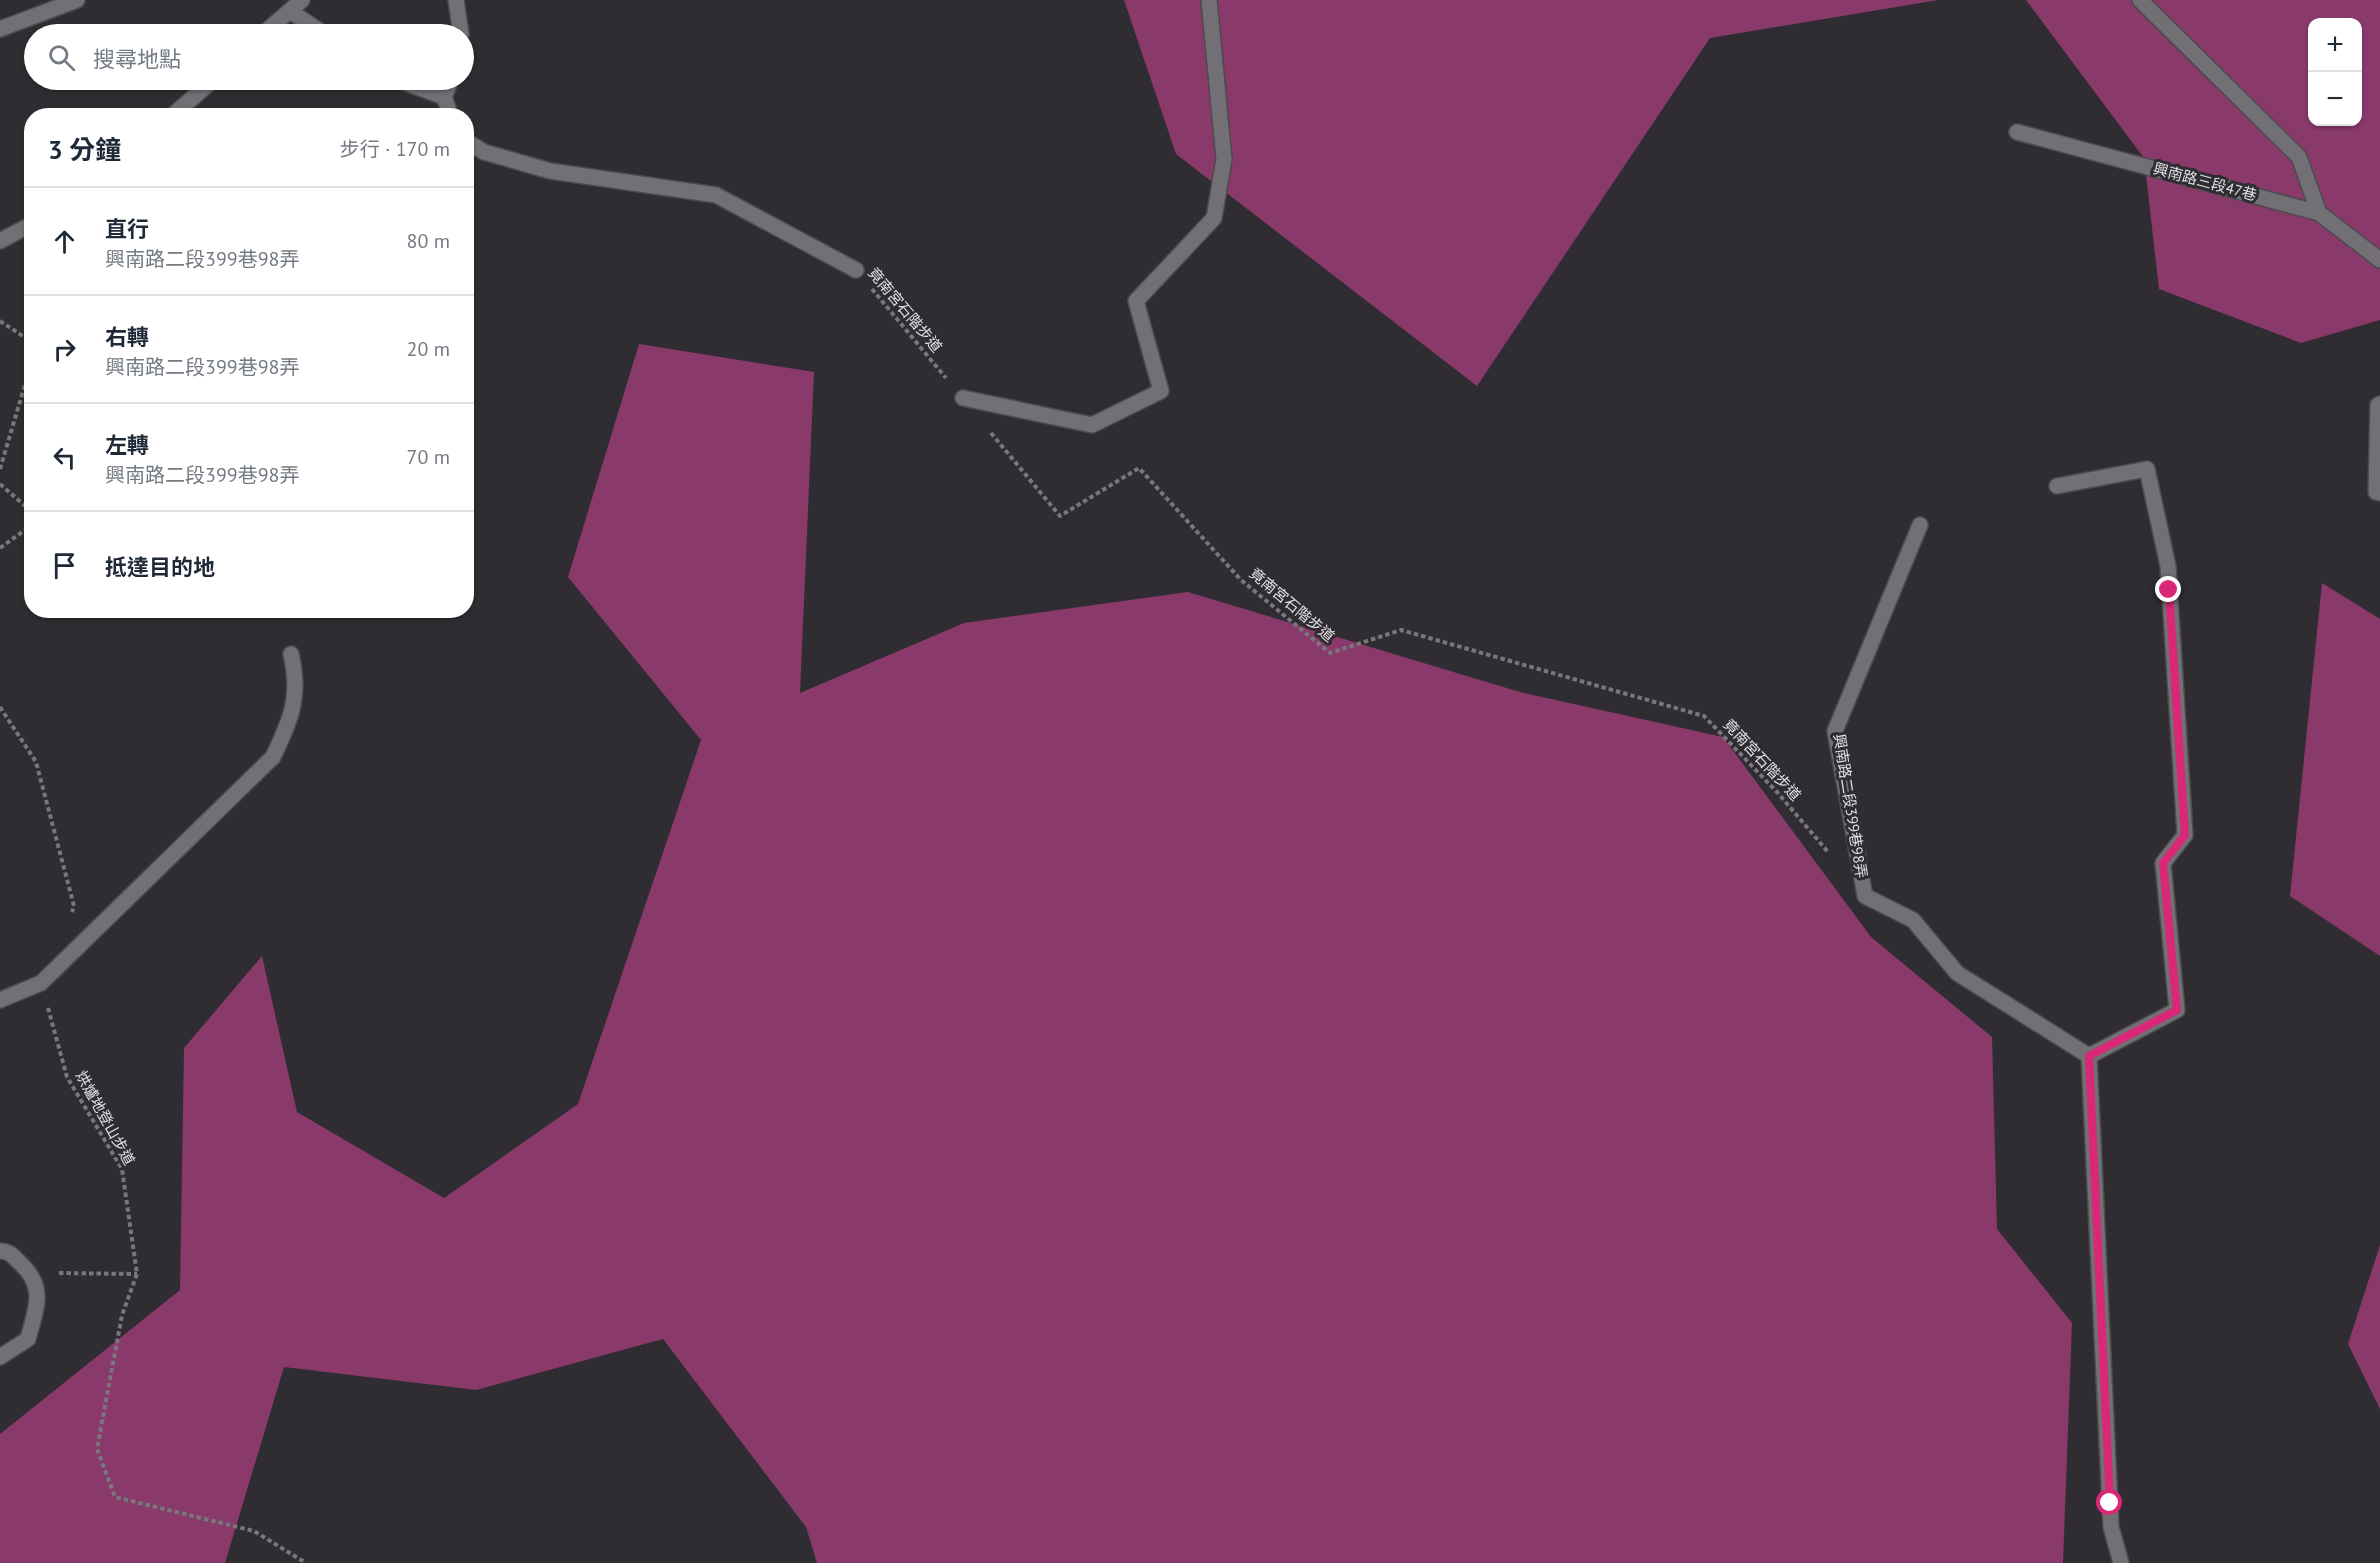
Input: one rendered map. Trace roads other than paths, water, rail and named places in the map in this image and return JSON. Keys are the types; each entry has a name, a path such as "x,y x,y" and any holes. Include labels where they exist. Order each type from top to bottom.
{"street":[{"path":"0,29 77,0"},
{"path":"275,24 302,0"},
{"path":"456,0 460,24"},
{"path":"963,398 1092,425 1161,392 1136,301 1214,218 1224,159 1209,0"},
{"path":"2140,0 2300,157 2319,213"},
{"path":"290,11 309,24"},
{"path":"181,108 202,90"},
{"path":"425,90 444,97"},
{"path":"447,90 444,97 448,108"},
{"name":"興南路三段47巷","path":"2017,132 2319,213 2380,260"},
{"path":"474,146 484,152 550,171 716,195 856,270"},
{"path":"0,241 24,228"},
{"path":"2380,404 2378,405 2376,492 2380,493"},
{"path":"2057,486 2147,469 2168,566 2185,835 2163,863 2177,1010 2089,1056 2111,1527 2121,1563"},
{"name":"興南路二段399巷98弄","path":"1920,525 1835,731 1865,896 1913,920 1957,973 2089,1056"},
{"path":"0,1000 41,983 273,757 291,718 296,675 291,654"},
{"path":"0,1251 8,1251 31,1272 39,1298 28,1339 0,1357"}]}
